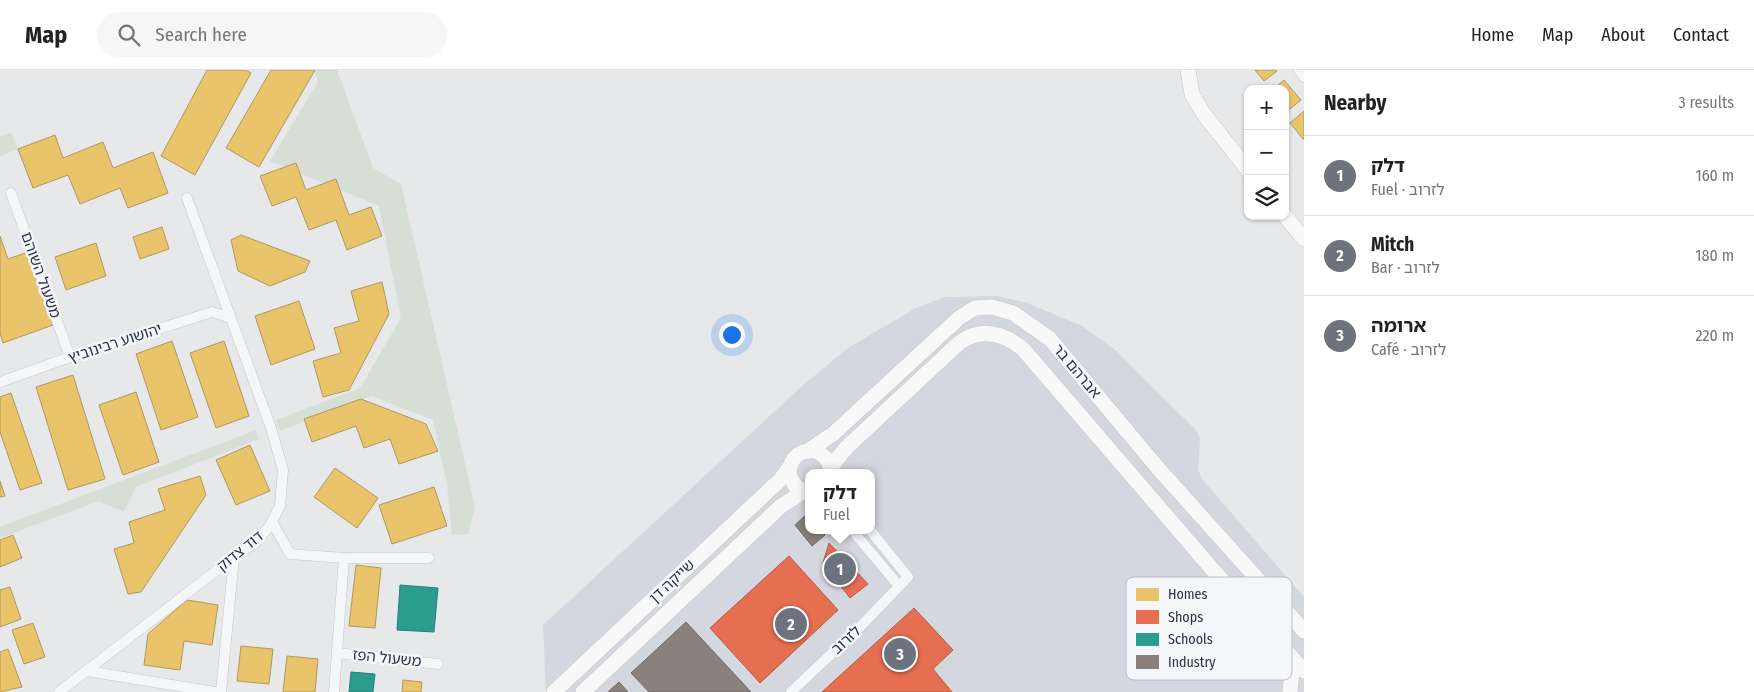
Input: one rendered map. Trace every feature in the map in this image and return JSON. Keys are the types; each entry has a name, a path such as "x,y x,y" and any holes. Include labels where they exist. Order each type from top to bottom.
{"street":[{"path":"1299,70 1304,77"},
{"path":"1189,75 1192,94 1203,113 1244,165"},
{"name":"משעול השוהם","path":"11,193 70,357"},
{"name":"דוד צדוק","path":"59,692 234,557 255,543 272,522 280,506 283,470 271,428 187,198"},
{"path":"1288,220 1304,239"},
{"name":"אברהם בר","path":"789,468 796,456 834,434 959,318 975,308 986,306 1013,313 1050,339 1157,467 1256,577"},
{"name":"יהושוע רבינוביץ","path":"0,382 70,357 212,312 231,318"},
{"name":"אברהם בר","path":"832,469 846,448 959,343 967,337 983,333 1004,336 1030,356 1219,577"},
{"path":"809,450 823,454 830,469"},
{"path":"789,468 792,483 805,491"},
{"name":"שייקה דן","path":"554,692 781,479 789,468"},
{"name":"שייקה דן","path":"583,692 781,506 805,493"},
{"path":"272,522 290,554 344,558 429,558"},
{"path":"855,534 899,586"},
{"name":"לזרוב","path":"791,692 861,626 908,577 873,534"},
{"path":"221,692 234,557"},
{"name":"משעול הפז","path":"334,692 344,558"},
{"name":"אברהם בר","path":"1292,618 1304,631"},
{"name":"משעול הפז","path":"337,653 438,664"},
{"name":"אברהם בר","path":"1292,658 1304,671"},
{"path":"87,671 215,692"}],"shaded area":[{"path":"314,70 337,70 373,168 401,184 475,507 468,534 452,535 447,484 433,420 371,396 280,431 276,420 360,388 401,318 379,206 270,161 318,82"},
{"path":"11,133 18,149 0,156 0,137"},
{"path":"996,296 1027,303 1082,326 1114,349 1197,431 1200,440 1198,469 1202,479 1287,577 1126,577 1126,680 1292,680 1292,583 1304,597 1304,692 546,692 543,625 801,387 848,348 916,308 944,297"},
{"path":"256,430 259,439 136,487 124,512 99,501 0,538 0,527"}],"building: Homes":[{"path":"207,70 245,70 251,73 195,175 161,156"},
{"path":"271,70 315,70 259,167 226,148"},
{"path":"1255,70 1276,70 1277,71 1264,81"},
{"path":"1284,80 1288,85 1278,85"},
{"path":"1289,86 1301,100 1289,109"},
{"path":"1304,111 1304,139 1303,139 1290,123"},
{"path":"55,135 63,158 103,142 113,168 153,152 168,193 128,208 120,188 80,204 68,175 33,188 18,149"},
{"path":"296,163 306,190 336,179 349,215 371,207 382,236 347,250 336,220 309,230 296,197 272,206 260,176"},
{"path":"162,227 169,249 140,259 133,237"},
{"path":"241,235 310,261 305,272 270,286 238,271 231,240"},
{"path":"0,236 8,259 28,252 53,325 3,343 0,333"},
{"path":"96,243 106,276 66,290 55,257"},
{"path":"382,282 389,314 349,390 323,397 313,361 341,353 334,328 359,321 351,291"},
{"path":"299,301 315,349 271,365 255,316"},
{"path":"172,341 198,417 161,430 136,354"},
{"path":"224,341 249,416 216,428 190,353"},
{"path":"73,375 105,479 68,490 36,387"},
{"path":"136,392 159,462 123,475 99,405"},
{"path":"11,393 42,483 20,490 0,432 0,397"},
{"path":"361,399 426,424 438,451 399,464 390,439 364,448 356,426 312,442 304,419"},
{"path":"250,445 270,491 236,505 216,460"},
{"path":"335,468 378,498 357,528 314,497"},
{"path":"200,476 206,495 141,592 128,594 114,549 134,543 129,522 165,510 158,489"},
{"path":"0,481 5,496 0,497"},
{"path":"434,487 447,526 392,544 379,505"},
{"path":"13,535 22,558 0,567 0,540"},
{"path":"356,565 381,568 375,628 349,626"},
{"path":"10,587 21,619 0,627 0,590"},
{"path":"187,600 218,605 212,645 184,641 180,670 144,665 148,634"},
{"path":"33,623 45,657 24,664 12,630"},
{"path":"241,646 273,649 269,684 237,681"},
{"path":"8,649 22,687 0,692 0,652"},
{"path":"287,656 318,659 315,692 283,692"},
{"path":"403,680 422,682 421,692 402,692"}],"building: Shops":[{"path":"829,543 868,584 850,598 823,563"},
{"path":"789,556 838,610 760,683 710,628"},
{"path":"914,608 953,650 933,669 952,692 822,692"}],"building: Schools":[{"path":"400,585 438,588 434,632 397,630"},
{"path":"351,672 375,674 373,692 349,692"}],"building: Industry":[{"path":"805,516 805,534 825,535 812,546 795,525"},
{"path":"686,622 751,692 649,692 631,673"},
{"path":"619,682 628,692 608,692"}],"place":[{"name":"דלק","path":"840,569"},
{"name":"Mitch","path":"791,624"},
{"name":"ארומה","path":"900,654"}]}
